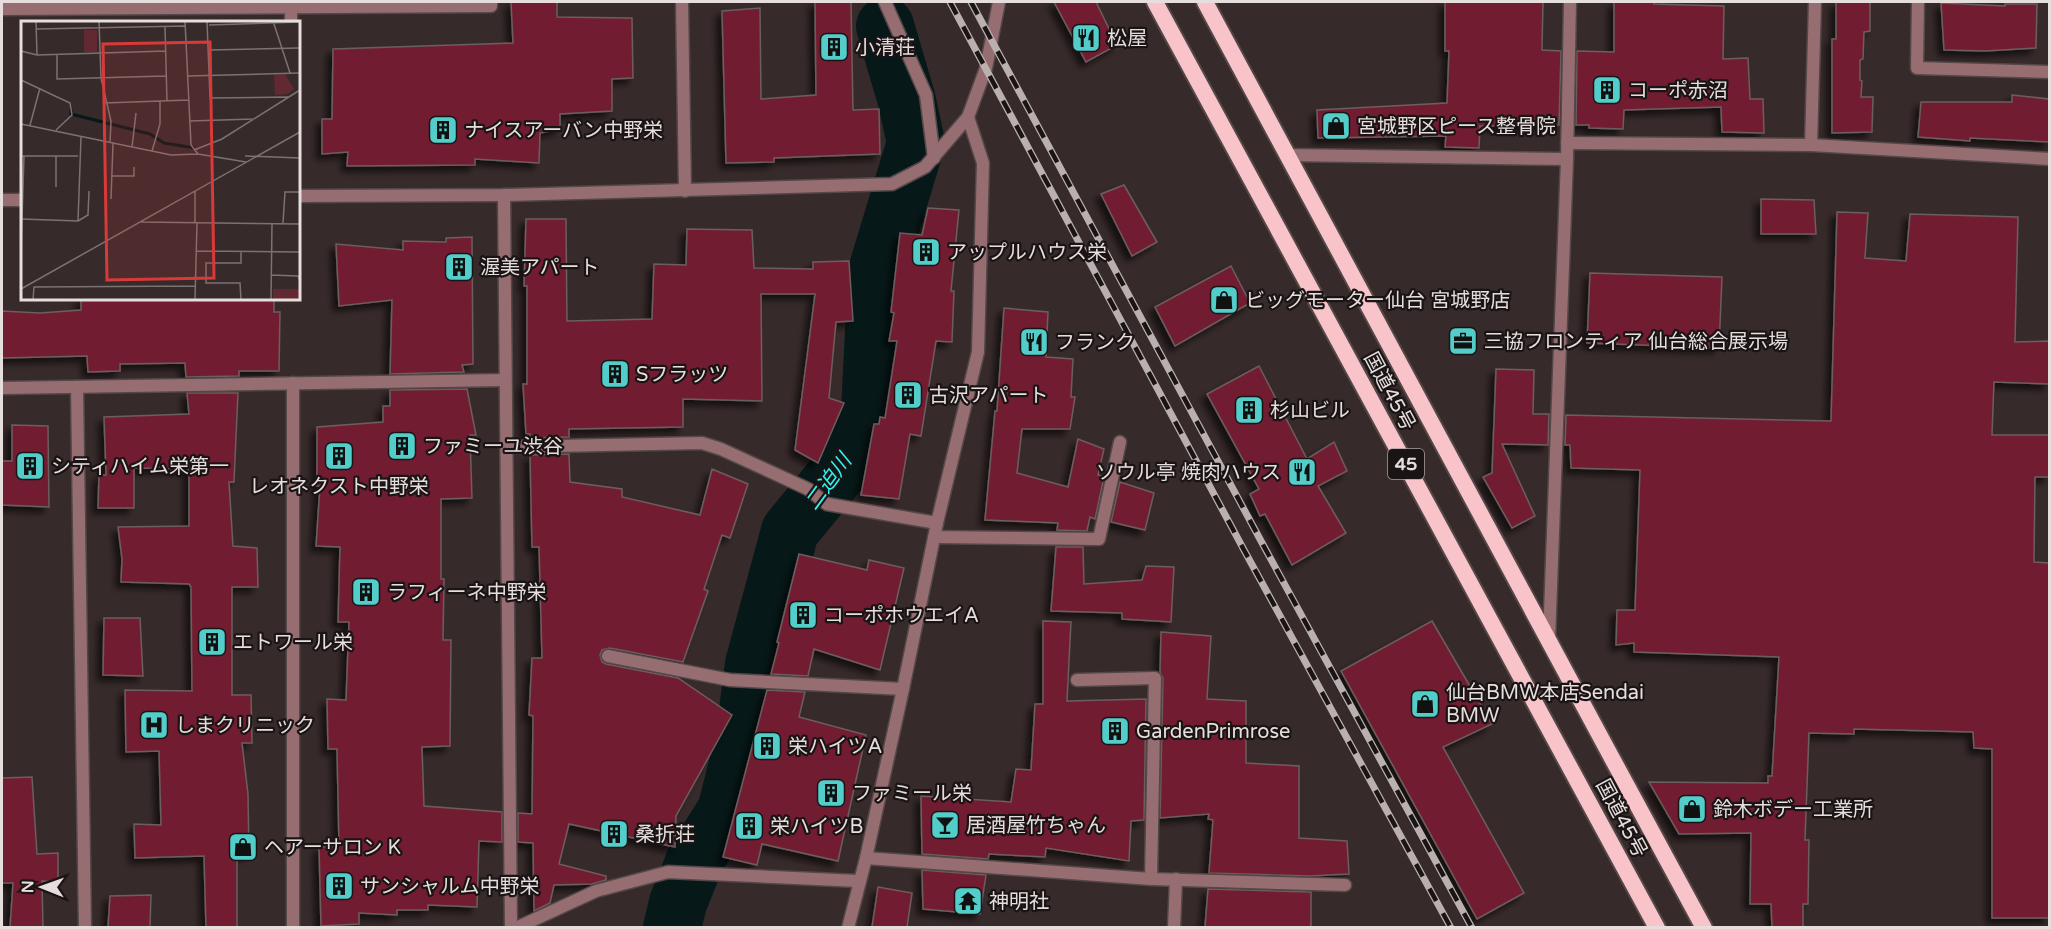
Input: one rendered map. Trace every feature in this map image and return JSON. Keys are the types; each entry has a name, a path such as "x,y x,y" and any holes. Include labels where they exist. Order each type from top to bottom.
{"highway":[{"name":"国道45号","path":"1155,2 1657,927"},
{"name":"国道45号","path":"1205,2 1549,644 1704,927"}],"street":[{"path":"2,9 72,5 491,6 491,2"},
{"path":"682,2 685,191"},
{"path":"885,2 926,95 929,162"},
{"path":"300,196 504,195 892,184 929,162 968,117 986,68 999,2"},
{"path":"1549,644 1567,159 1570,2"},
{"path":"1811,145 1815,2"},
{"path":"1918,2 1917,68 2049,72"},
{"path":"291,5 291,21"},
{"path":"848,927 858,881 866,858 937,523 978,352 983,163 968,117"},
{"path":"1567,143 1811,145 2049,159"},
{"path":"1289,155 1567,159"},
{"path":"504,195 511,927"},
{"path":"2,200 21,200"},
{"path":"2,388 505,380"},
{"path":"293,383 293,927"},
{"path":"77,387 85,927"},
{"path":"934,537 1098,539 1120,442"},
{"path":"507,447 702,443 721,448 808,489 827,504 937,523"},
{"path":"608,656 730,680 903,689"},
{"path":"1077,680 1155,678 1151,879"},
{"path":"866,858 1151,879 1346,885"},
{"path":"516,927 596,891 668,872 858,881"},
{"path":"1174,927 1176,879"}],"building":[{"path":"511,2 557,2 557,17 632,18 633,78 612,79 612,111 560,114 560,129 540,133 539,163 475,159 475,165 347,166 348,152 322,154 322,119 332,119 333,49 513,43"},
{"path":"815,2 851,2 853,110 879,109 880,154 774,158 774,162 726,163 722,11 760,8 761,99 816,95"},
{"path":"1054,2 1096,2 1117,45 1086,62"},
{"path":"1445,2 1543,2 1542,50 1561,51 1559,125 1480,126 1479,148 1445,147 1446,136 1318,138 1317,110 1447,103 1449,51 1445,51"},
{"path":"1614,2 1724,6 1723,59 1748,58 1750,99 1763,99 1764,133 1722,132 1721,107 1624,110 1623,129 1589,128 1589,125 1576,125 1577,51 1614,52"},
{"path":"1836,2 1870,2 1870,31 1864,32 1860,80 1862,81 1861,97 1873,97 1872,132 1832,133 1832,39 1836,39"},
{"path":"1941,3 2005,6 2005,4 2037,4 2036,48 1985,51 1944,50"},
{"path":"2012,95 2049,99 2049,142 1970,138 1970,141 1918,137 1921,102 2012,102"},
{"path":"1124,185 1157,242 1132,256 1101,194"},
{"path":"1761,199 1814,200 1816,234 1761,234"},
{"path":"928,208 959,210 951,291 954,291 952,342 936,341 921,436 910,434 899,499 861,495 874,424 879,424 880,417 885,418 897,341 889,341 894,313 891,312 900,233 922,235"},
{"path":"1837,212 1868,213 1865,258 1906,261 1910,214 2018,217 2015,342 2049,341 2049,384 1994,382 1992,435 2049,435 2049,477 2035,477 2034,562 2049,563 2049,918 1992,918 1992,749 1974,748 1973,732 1854,729 1854,734 1809,733 1805,840 1809,840 1808,904 1803,904 1803,927 1772,927 1771,904 1750,904 1751,833 1679,834 1649,782 1768,783 1768,776 1772,776 1779,657 1634,652 1634,643 1616,645 1617,610 1635,610 1640,470 1571,468 1570,445 1565,445 1566,415 1831,421"},
{"path":"526,219 566,219 567,321 652,319 654,264 686,265 687,229 752,230 754,268 813,269 813,262 849,261 853,321 836,322 829,398 844,403 818,463 795,450 815,294 761,294 762,401 683,399 683,427 569,429 569,437 530,438 530,434 526,434 523,384 527,384 527,286 524,286"},
{"path":"472,237 473,364 462,365 464,372 390,374 392,300 339,306 336,244 403,250 403,241 446,242 446,238"},
{"path":"1231,266 1250,303 1175,346 1155,307"},
{"path":"1590,273 1722,277 1719,348 1587,343"},
{"path":"81,300 274,300 274,312 280,312 279,371 239,371 239,376 186,377 185,363 120,364 120,371 88,372 87,356 2,358 2,311 40,313 81,310"},
{"path":"1004,308 1048,312 1046,357 1073,359 1071,397 1075,397 1070,429 1022,429 1017,473 1068,487 1078,439 1104,449 1098,475 1104,477 1095,519 1090,517 1087,531 1057,530 1058,523 985,520 995,411 997,411"},
{"path":"1259,366 1307,459 1334,442 1347,471 1318,486 1346,533 1292,565 1265,514 1260,516 1250,494 1259,489 1207,394"},
{"path":"1496,369 1534,370 1533,414 1549,414 1548,445 1502,444 1535,516 1512,528 1483,477 1492,473"},
{"path":"467,389 476,435 470,435 472,498 441,499 441,579 444,579 443,640 451,640 450,746 422,747 424,806 502,812 502,842 479,841 477,907 428,905 428,910 397,910 397,915 359,913 359,924 321,926 319,847 339,846 337,749 328,749 327,699 346,700 349,622 338,622 340,547 316,546 320,486 317,486 317,427 383,422 383,406 390,406 390,390"},
{"path":"187,393 238,393 234,482 229,482 233,546 257,548 258,587 232,587 232,695 251,695 252,743 242,743 248,794 249,854 237,855 237,927 206,927 204,856 135,858 134,824 161,825 159,751 126,752 125,690 192,691 191,587 189,584 121,582 122,559 118,527 189,526 189,469 134,468 134,508 98,508 99,475 106,475 104,417 189,414"},
{"name":"シティハイム栄第一","path":"12,425 48,426 49,507 2,505 2,461 12,461"},
{"path":"569,454 570,482 622,489 622,497 700,515 712,469 748,484 730,538 722,535 704,589 708,591 683,662 610,648 602,650 600,655 602,662 606,664 678,678 732,715 676,816 675,847 569,824 559,864 606,876 606,880 592,884 554,885 550,903 534,911 533,843 518,842 518,813 532,814 533,716 529,715 532,658 542,658 539,547 532,547 530,455"},
{"path":"1120,482 1154,493 1145,530 1111,522"},
{"path":"1056,547 1083,547 1084,584 1142,580 1146,566 1174,567 1171,622 1122,619 1122,613 1051,611"},
{"path":"799,554 867,570 869,560 904,568 880,670 814,649 808,676 771,674"},
{"path":"104,618 140,618 143,676 103,675"},
{"path":"1043,621 1071,622 1067,701 1146,699 1144,820 1131,821 1129,861 1046,848 1045,857 989,854 988,859 922,854 921,796 1011,802 1016,769 1031,770 1035,704 1043,704"},
{"path":"1432,621 1492,724 1443,747 1524,893 1477,919 1341,671"},
{"path":"1161,632 1211,636 1207,699 1246,701 1246,763 1299,766 1299,838 1347,841 1349,874 1310,876 1209,873 1213,820 1208,819 1209,814 1160,818 1163,678 1160,672"},
{"path":"767,690 805,692 799,717 866,735 838,861 762,844 757,865 723,857"},
{"path":"32,777 37,854 58,853 58,882 42,881 43,927 10,927 13,883 2,883 2,778"},
{"path":"922,870 986,875 980,914 923,909"},
{"path":"878,887 912,893 907,927 872,927"},
{"path":"1208,889 1311,892 1311,927 1205,927"},
{"path":"151,895 150,927 108,927 110,896"}],"waterway":[{"name":"二迫川","path":"672,928 678,903 695,860 726,811 744,741 754,664 790,531 844,465 870,412 877,271 916,143 907,101 885,26"}],"railway":[{"path":"950,2 1244,550 1451,928"},
{"path":"971,2 1472,928"}],"place":[{"name":"松屋","path":"1086,38"},
{"name":"小清荘","path":"834,47"},
{"name":"コーポ赤沼","path":"1607,90"},
{"name":"宮城野区ピース整骨院","path":"1336,126"},
{"name":"ナイスアーバン中野栄","path":"443,130"},
{"name":"アップルハウス栄","path":"926,252"},
{"name":"渥美アパート","path":"459,267"},
{"name":"ビッグモーター仙台 宮城野店","path":"1224,300"},
{"name":"三協フロンティア 仙台総合展示場","path":"1463,341"},
{"name":"フランク","path":"1034,342"},
{"name":"Sフラッツ","path":"615,374"},
{"name":"古沢アパート","path":"908,395"},
{"name":"杉山ビル","path":"1249,410"},
{"name":"ファミーユ渋谷","path":"402,446"},
{"name":"レオネクスト中野栄","path":"339,456"},
{"name":"シティハイム栄第一","path":"30,466"},
{"name":"ソウル亭 焼肉ハウス","path":"1302,472"},
{"name":"ラフィーネ中野栄","path":"366,592"},
{"name":"コーポホウエイA","path":"803,615"},
{"name":"エトワール栄","path":"212,642"},
{"name":"仙台BMW本店Sendai BMW","path":"1425,704"},
{"name":"しまクリニック","path":"154,725"},
{"name":"GardenPrimrose","path":"1115,731"},
{"name":"栄ハイツA","path":"767,746"},
{"name":"ファミール栄","path":"831,793"},
{"name":"鈴木ボデー工業所","path":"1692,809"},
{"name":"居酒屋竹ちゃん","path":"945,825"},
{"name":"栄ハイツB","path":"749,826"},
{"name":"桑折荘","path":"614,834"},
{"name":"ヘアーサロン K","path":"243,847"},
{"name":"サンシャルム中野栄","path":"339,886"},
{"name":"神明社","path":"968,901"}]}
